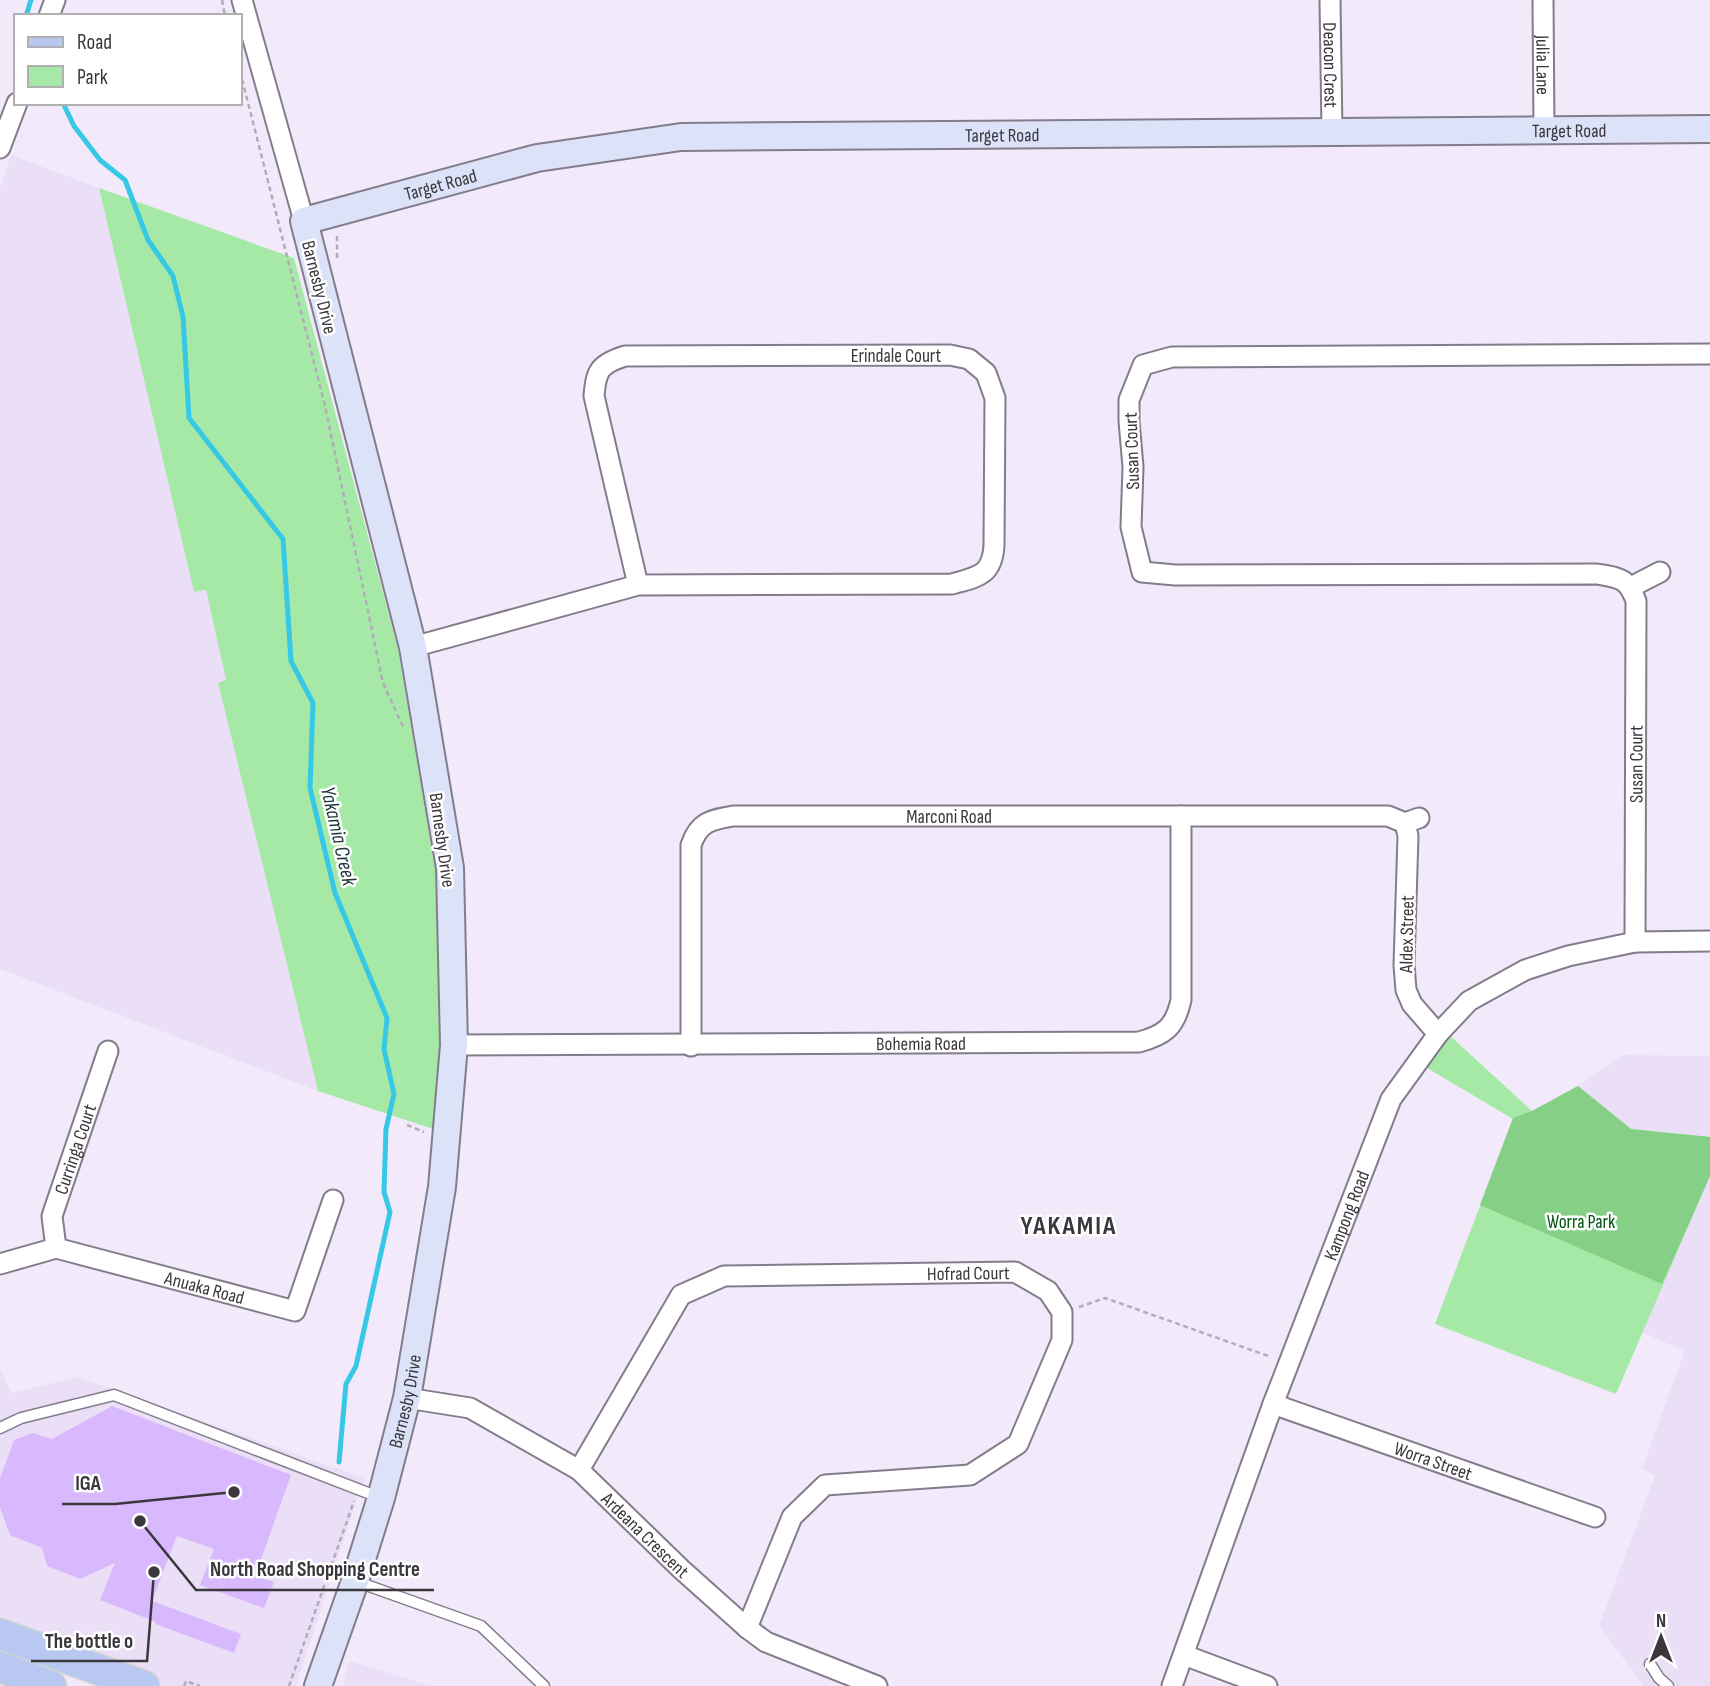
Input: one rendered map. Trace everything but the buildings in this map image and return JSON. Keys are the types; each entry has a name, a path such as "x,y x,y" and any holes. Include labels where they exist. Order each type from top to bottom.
{"main road":[{"path":"0,1634 144,1686"},
{"path":"0,1667 51,1686"}],"street":[{"name":"Barnesby Drive","path":"242,0 304,221 301,265 412,647 450,868 454,1045 442,1188 407,1398 370,1493 355,1581 318,1686"},
{"name":"Deacon Crest","path":"1330,0 1332,131"},
{"name":"Julia Lane","path":"1543,0 1545,130"},
{"path":"0,148 16,105"},
{"name":"Target Road","path":"304,221 537,158 681,137 1710,129"},
{"name":"Susan Court","path":"1634,942 1636,601 1631,587 1619,578 1597,574 1175,575 1142,572 1131,527 1133,467 1129,400 1143,365 1172,358 1710,354"},
{"name":"Erindale Court","path":"412,647 638,585 952,584 980,576 993,562 994,546 995,398 986,373 969,359 950,355 625,356 605,363 596,378 594,396 638,585"},
{"path":"1631,587 1660,572"},
{"name":"Marconi Road","path":"691,1046 691,845 696,830 712,820 733,816 1388,816 1412,821"},
{"name":"Bohemia Road","path":"454,1045 1139,1042 1157,1037 1176,1020 1181,1000 1181,816"},
{"name":"Aldex Street","path":"1412,821 1408,836 1404,965 1406,990 1412,1004 1438,1034"},
{"name":"Kampong Road","path":"1172,1686 1273,1404 1391,1098 1438,1034 1469,1001 1525,970 1568,956 1634,942 1710,941"},
{"name":"Curringa Court","path":"56,1248 52,1216 108,1051"},
{"name":"Anuaka Road","path":"56,1248 295,1311 333,1200"},
{"path":"0,1264 56,1248"},
{"name":"Hofrad Court","path":"579,1470 681,1295 724,1276 1015,1272 1048,1290 1062,1312 1062,1340 1018,1444 970,1475 825,1485 792,1517 747,1628"},
{"name":"Ardeana Crescent","path":"407,1398 470,1408 579,1470 681,1569 766,1642 877,1686"},
{"name":"Worra Street","path":"1273,1404 1595,1517"},
{"path":"1184,1655 1267,1686"}],"lane":[{"path":"0,1428 21,1418 114,1395 370,1493"},
{"path":"355,1581 481,1626 544,1686"},
{"path":"1650,1664 1668,1686"}],"path":[{"path":"242,77 301,265 335,453 383,683 407,733"},
{"path":"301,265 338,258 337,234 342,227"},
{"path":"407,1125 425,1133 427,1121"},
{"path":"289,1686 370,1493"},
{"path":"184,1686 186,1681 200,1686"}],"shaded area":[{"path":"11,155 99,188 194,591 206,590 226,681 218,684 318,1091 0,969 0,188"},
{"path":"1623,1055 1710,1056 1710,1137 1631,1129 1578,1086"},
{"path":"1710,1176 1710,1686 1644,1686 1599,1626 1655,1476 1642,1468 1685,1351 1641,1332"},
{"path":"0,1368 11,1393 78,1377 364,1478 296,1686 161,1686 0,1624"},
{"path":"350,1661 431,1686 343,1686"}],"green space":[{"path":"99,188 294,258 398,649 435,869 441,1044 433,1129 318,1091 218,683 226,680 206,590 194,592"},
{"name":"Worra Park","path":"1447,1033 1532,1111 1578,1086 1631,1129 1710,1137 1710,1176 1616,1394 1435,1324 1513,1119 1422,1065"},
{"path":"1578,1086 1631,1129 1710,1137 1710,1176 1662,1284 1480,1205 1513,1118 1532,1111"}],"waterway":[{"name":"Yakamia Creek","path":"27,14 31,0"},
{"name":"Yakamia Creek","path":"64,105 74,126 100,160 125,180 148,240 173,276 183,317 189,418 283,539 291,661 313,703 310,788 335,893 387,1018 384,1049 394,1094 386,1129 384,1192 390,1212 356,1366 346,1384 339,1462"}],"place":[{"name":"IGA","path":"234,1492"},
{"name":"North Road Shopping Centre","path":"140,1521"},
{"name":"The bottle o","path":"154,1572"}],"district":[{"name":"YAKAMIA","path":"1069,1225"}]}
